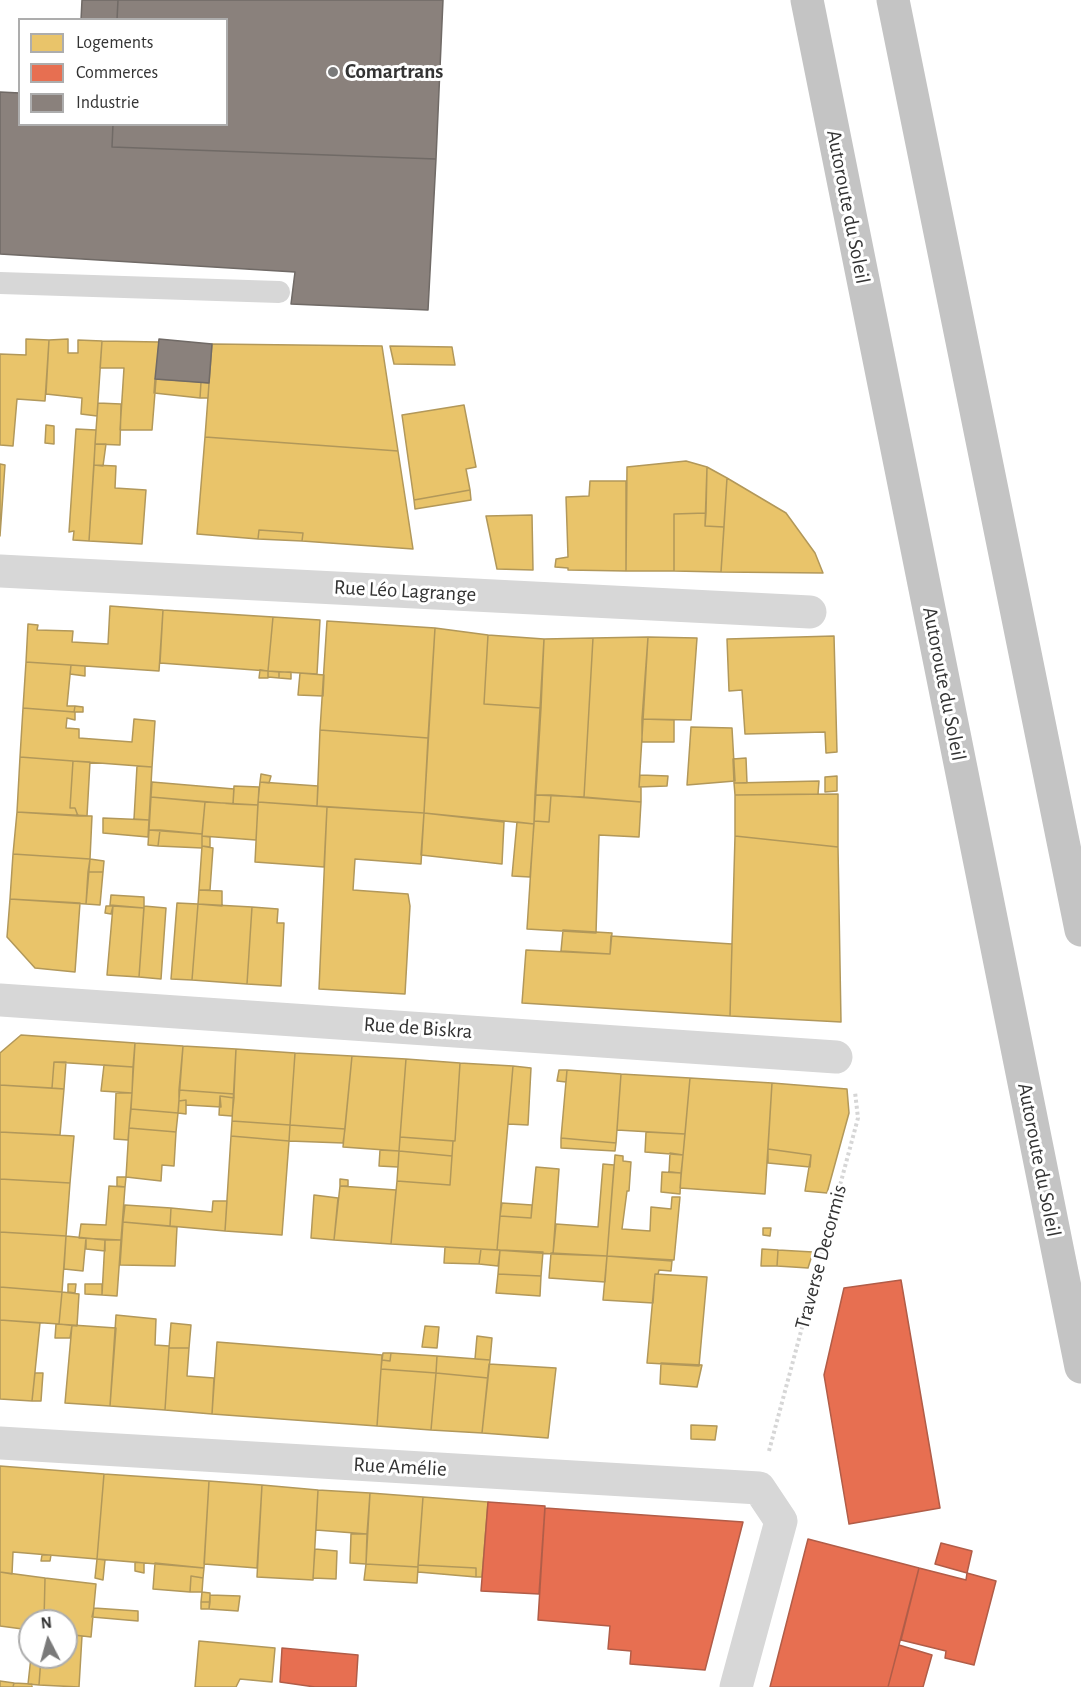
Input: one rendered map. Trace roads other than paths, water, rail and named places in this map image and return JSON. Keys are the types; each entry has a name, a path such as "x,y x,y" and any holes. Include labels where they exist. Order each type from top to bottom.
{"highway":[{"name":"Autoroute du Soleil","path":"807,0 1081,1368"},
{"path":"893,0 1081,930"}],"street":[{"name":"Rue Léo Lagrange","path":"1,580 810,612"},
{"name":"Rue de Biskra","path":"0,1000 836,1057"},
{"name":"Rue Amélie","path":"0,1443 759,1488 781,1521 736,1687"}],"lane":[{"path":"0,283 279,292"}],"place":[{"name":"Comartrans","path":"333,72"}]}
